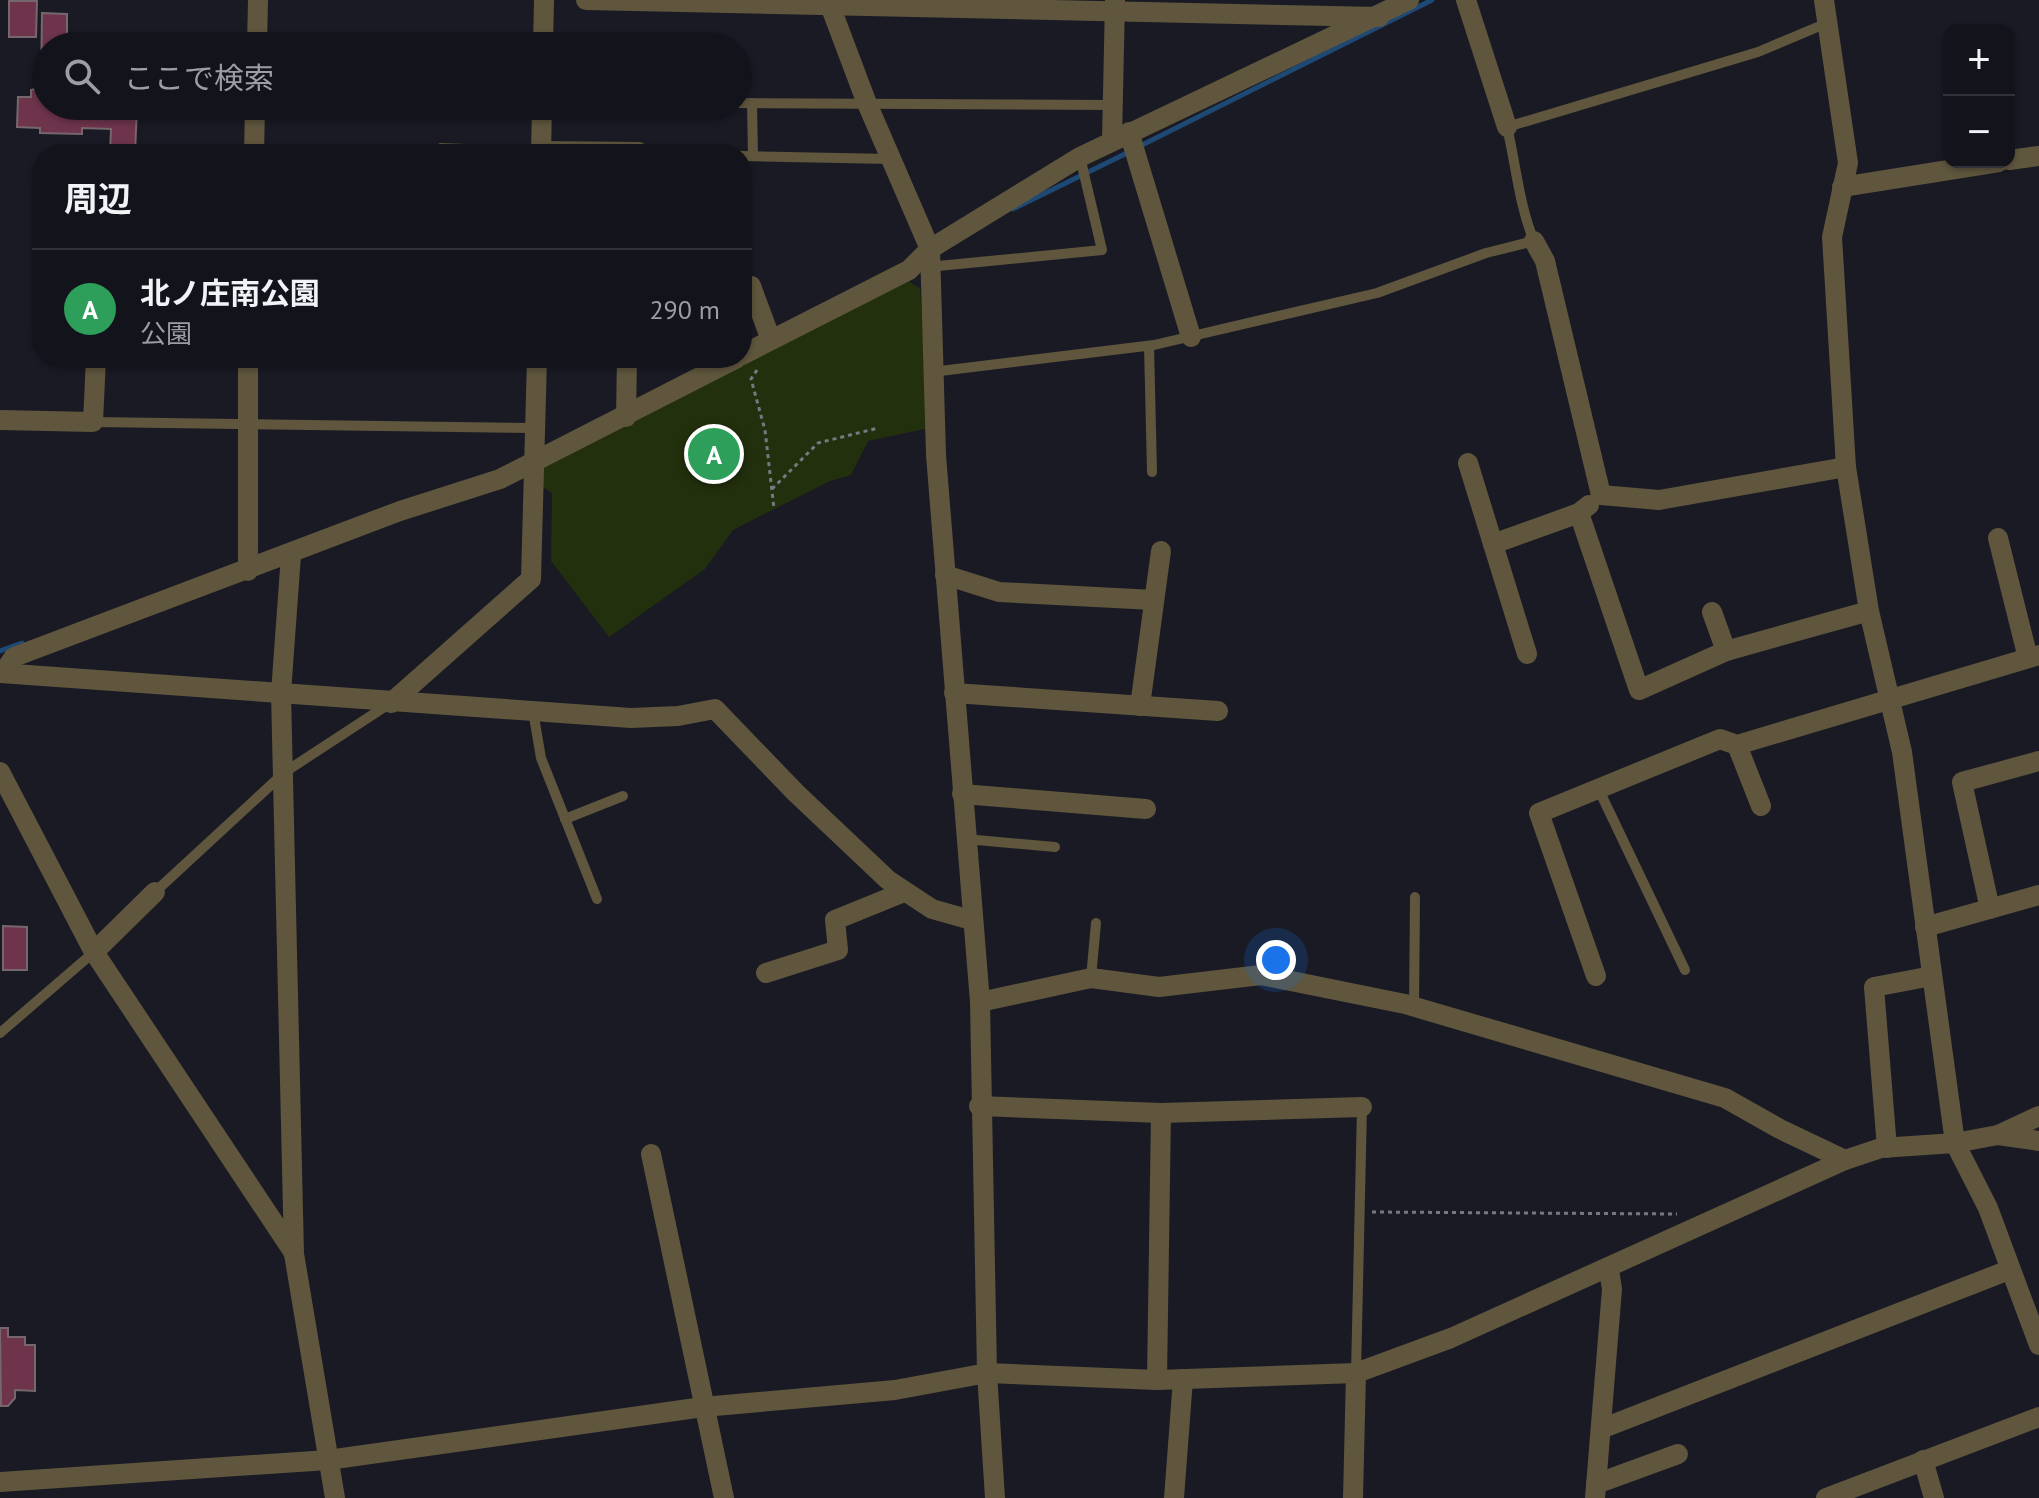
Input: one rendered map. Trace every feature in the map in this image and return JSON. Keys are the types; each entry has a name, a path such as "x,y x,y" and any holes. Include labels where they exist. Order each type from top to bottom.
{"street":[{"path":"257,32 258,0"},
{"path":"543,32 544,0"},
{"path":"586,0 1115,6 1379,17"},
{"path":"752,355 771,340 929,258 1080,157 1379,17 1409,0"},
{"path":"1466,0 1507,127"},
{"path":"1824,0 1848,163 1832,237 1846,467 1869,611 1902,752 1955,1143 1988,1208 2039,1345"},
{"path":"828,3 929,258 932,372 945,575 980,1002 979,1106 987,1373 995,1498"},
{"path":"1115,6 1113,105 1191,337"},
{"path":"254,144 255,120"},
{"path":"541,144 542,120"},
{"path":"2015,159 2039,156"},
{"path":"1842,187 1961,168"},
{"path":"1534,241 1545,261 1601,495"},
{"path":"752,289 771,340"},
{"path":"0,420 93,422 96,368"},
{"path":"248,368 248,571"},
{"path":"391,703 531,579 537,368"},
{"path":"626,417 627,368"},
{"path":"1,673 14,657 291,555 400,511 500,479 729,368"},
{"path":"1468,463 1527,654"},
{"path":"1493,544 1579,513 1601,495 1659,500 1846,467"},
{"path":"1579,513 1639,690 1726,651 1869,611"},
{"path":"1596,976 1539,813 1720,739 1737,745 2034,656 1998,538"},
{"path":"1140,706 1161,551"},
{"path":"291,555 281,693 294,1254 335,1498"},
{"path":"945,575 999,592 1154,600"},
{"path":"1712,612 1726,651"},
{"path":"1,673 631,718 678,716 715,709 820,817 904,892 932,909 971,920"},
{"path":"954,693 1218,711"},
{"path":"1737,745 1761,806"},
{"path":"1990,909 1962,782 2039,761"},
{"path":"0,772 94,952 294,1254"},
{"path":"962,794 1146,809"},
{"path":"94,952 155,892"},
{"path":"766,973 838,950 835,920 904,892"},
{"path":"1925,927 2039,895"},
{"path":"980,1002 1091,978 1159,987 1261,975 1414,1006 1725,1098 1845,1160"},
{"path":"1887,1148 1874,987 1932,976"},
{"path":"979,1106 1161,1113 1362,1107"},
{"path":"1157,1380 1161,1113"},
{"path":"0,1482 328,1460 703,1407 895,1390 987,1373 1157,1380 1356,1373 1451,1338 1609,1270 1845,1160 1887,1148 1955,1143 1998,1135 2039,1116"},
{"path":"1998,1135 2039,1141"},
{"path":"651,1154 724,1498"},
{"path":"1609,1270 1612,1289 1596,1491 1678,1454"},
{"path":"1601,1429 2009,1270"},
{"path":"1353,1498 1356,1373"},
{"path":"1174,1498 1183,1379"},
{"path":"1826,1498 2039,1417"},
{"path":"1923,1460 1934,1498"}],"lane":[{"path":"932,372 1149,346 1191,337 1377,293 1486,253 1534,241 1523,215 1523,197 1507,127 1758,52 1827,23"},
{"path":"752,103 866,101 1113,105"},
{"path":"748,144 750,120"},
{"path":"752,156 891,159"},
{"path":"929,258 1102,250 1080,157"},
{"path":"1149,346 1152,472"},
{"path":"93,422 535,428"},
{"path":"155,892 285,772 391,703"},
{"path":"533,709 541,758 597,899"},
{"path":"1598,788 1685,970"},
{"path":"565,819 623,796"},
{"path":"965,839 1055,847"},
{"path":"1414,1006 1415,897"},
{"path":"1091,978 1096,923"},
{"path":"0,1033 94,952"},
{"path":"1356,1373 1362,1107"}],"path":[{"path":"748,368 765,430 774,509"},
{"path":"772,489 818,443 878,428"},
{"path":"1361,1212 1680,1214"}],"green space":[{"path":"906,280 920,288 929,428 868,441 851,475 830,481 733,530 705,569 609,637 551,561 552,493 538,484 541,466 733,368 752,368 752,358"}],"building":[{"path":"9,1 37,1 36,32 32,32 32,37 9,37"},
{"path":"42,13 67,14 67,32 42,32"},
{"path":"31,90 32,120 136,120 135,144 110,144 111,129 82,128 82,134 40,133 40,128 17,127 18,97 31,97"},
{"path":"3,926 27,927 27,970 3,970"},
{"path":"0,1328 8,1328 8,1337 25,1337 25,1345 35,1345 35,1391 15,1390 15,1398 8,1406 1,1406"}],"waterway":[{"path":"1138,147 1432,0"},
{"path":"1013,209 1129,152"},
{"path":"0,651 22,643"}],"place":[{"name":"北ノ庄南公園","path":"714,454"}]}
